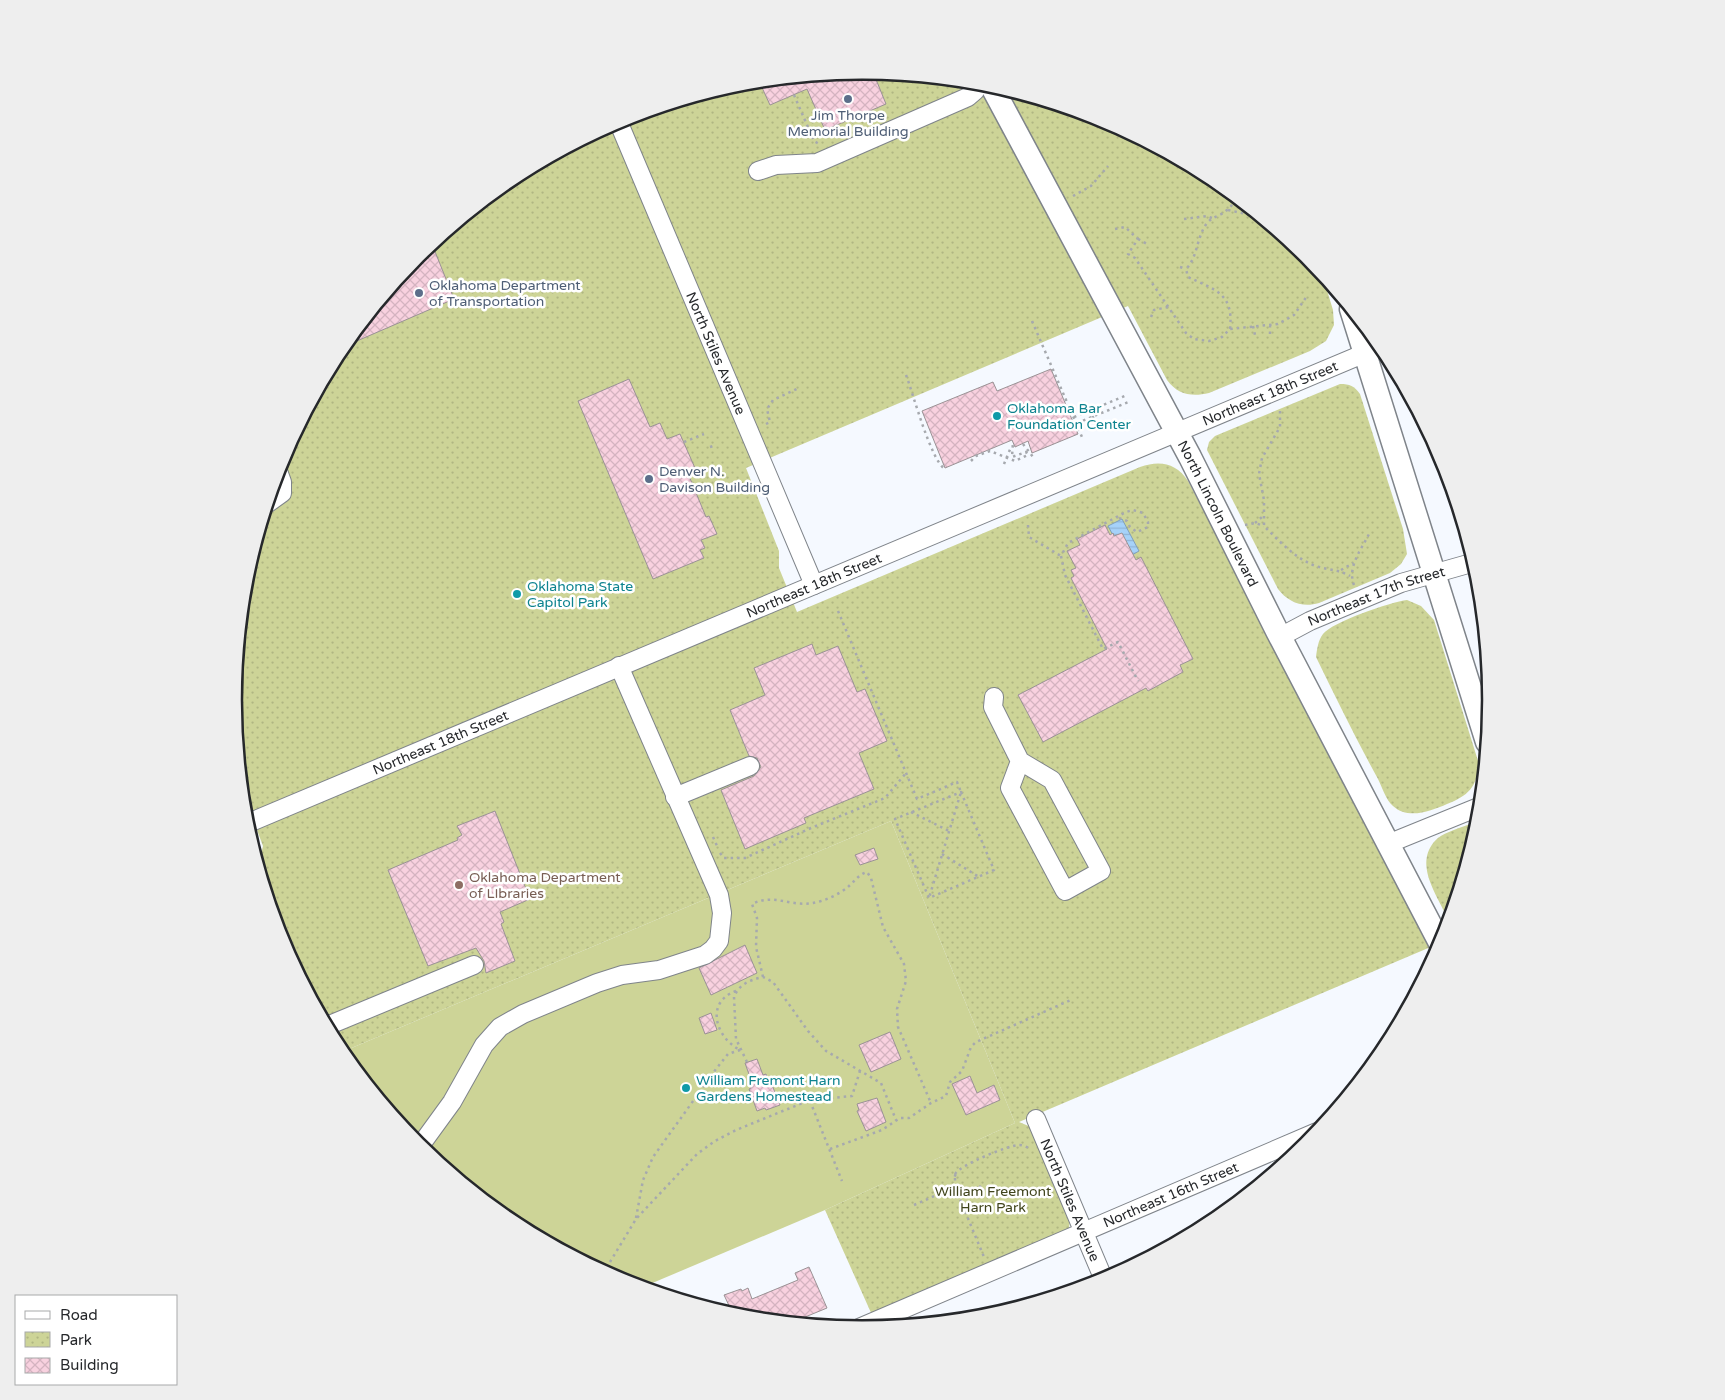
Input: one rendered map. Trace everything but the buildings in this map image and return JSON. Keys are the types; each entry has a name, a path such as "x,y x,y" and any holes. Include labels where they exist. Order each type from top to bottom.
{"main road":[{"name":"North Lincoln Boulevard","path":"996,95 1176,433 1436,935"},
{"path":"1373,350 1433,574 1481,725"}],"street":[{"path":"758,171 776,165 817,163 968,97 975,91"},
{"name":"North Stiles Avenue","path":"621,129 814,585"},
{"name":"Northeast 18th Street","path":"254,821 1373,350"},
{"path":"277,497 282,493 282,483"},
{"name":"Northeast 17th Street","path":"1280,637 1401,583 1467,564"},
{"path":"425,1139 452,1102 491,1035 511,1019 605,980 680,964 713,949 719,940 722,930 722,904 619,666"},
{"path":"994,696 993,707 1020,761 1052,780 1101,871 1065,891 1010,788 1020,761"},
{"path":"675,797 750,766"},
{"path":"1390,843 1473,809"},
{"path":"334,1023 474,965"},
{"name":"North Stiles Avenue","path":"1036,1119 1101,1273"},
{"name":"Northeast 16th Street","path":"879,1320 1299,1140"}],"path":[{"path":"794,95 814,141 838,154"},
{"path":"1073,196 1091,186 1108,166"},
{"path":"1186,270 1194,262 1201,233 1212,218 1228,210 1233,203"},
{"path":"1228,210 1247,214"},
{"path":"1184,219 1207,216 1212,218"},
{"path":"1115,229 1125,227 1138,240 1149,245"},
{"path":"1138,240 1128,254 1135,258 1186,333 1194,340 1200,342 1216,340 1230,329 1270,326 1294,315 1307,296"},
{"path":"1180,267 1186,270 1188,277 1225,296 1231,308 1230,329"},
{"path":"1151,317 1154,310 1168,307"},
{"path":"1032,321 1082,436"},
{"path":"1253,326 1255,335"},
{"path":"1270,326 1270,334"},
{"path":"906,375 922,424 938,460 945,469"},
{"path":"766,424 770,422 767,409 773,400 799,388"},
{"path":"1074,420 1090,410 1127,395"},
{"path":"1074,420 1092,417 1131,401"},
{"path":"1090,410 1098,430"},
{"path":"1280,411 1280,426 1275,438 1262,458 1259,474 1264,500 1264,526 1295,555 1312,565 1341,570 1350,576 1361,600"},
{"path":"684,442 704,434"},
{"path":"971,461 976,456 990,451 1006,458 1015,461 1028,454 1026,452 1012,457 1012,444 1006,458 1004,464"},
{"path":"1023,444 1033,457"},
{"path":"1119,518 1127,521 1130,527 1137,532 1148,527 1148,522 1143,513 1133,510 1068,544 1061,556 1065,575 1104,649 1118,642 1138,681"},
{"path":"1255,523 1263,516"},
{"path":"1028,525 1029,536 1061,556"},
{"path":"1350,576 1354,562 1369,534"},
{"path":"1341,570 1354,562"},
{"path":"838,611 917,799 957,782 994,870 929,898"},
{"path":"689,828 698,826 708,832 724,858 746,858 811,828 885,798 906,773"},
{"path":"929,898 895,819 961,792"},
{"path":"929,898 961,792"},
{"path":"911,812 949,831"},
{"path":"942,854 979,877"},
{"path":"763,977 756,940 757,918 752,904 773,898 795,903 814,903 842,891 860,874 867,872 871,878 883,927 904,964 906,981 896,1018 901,1036 931,1102"},
{"path":"740,1050 725,1039 716,1020 718,1004 744,983 763,977 773,982 808,1031 826,1052 881,1083 890,1099 896,1120"},
{"path":"736,991 734,997 736,1039 747,1062"},
{"path":"830,1149 882,1130 896,1120 915,1115 931,1102 946,1096 950,1082 962,1071 971,1047 976,1042 1073,999"},
{"path":"636,1219 643,1180 654,1157 728,1054 740,1050"},
{"path":"610,1262 636,1219 697,1154 715,1141 736,1130 810,1100 852,1096 860,1071"},
{"path":"810,1100 842,1181"},
{"path":"984,1258 955,1187 954,1175 962,1167 1011,1146 1020,1145 1033,1151"},
{"path":"954,1175 960,1177"},
{"path":"979,1186 985,1190"},
{"path":"914,1205 955,1187"},
{"path":"968,1218 972,1216"}],"green space":[{"name":"Oklahoma State Capitol Park","path":"822,81 903,81 983,92 1023,101 1100,127 1172,163 1207,184 1240,208 1271,234 1326,288 1333,310 1334,325 1326,341 1310,351 1209,393 1186,394 1171,385 1128,306 746,468 779,551 779,568 797,612 1140,467 1161,464 1178,470 1188,481 1432,944 1431,947 1019,1122 1031,1127 1070,1219 1069,1228 872,1315 825,1210 1015,1123 891,821 350,1049 326,1010 299,959 275,899 262,851 263,846 254,821 244,741 242,700 248,619 254,579 275,501 306,426 347,356 396,291 424,262 485,208 518,184 588,144 625,127 702,101 782,85"},
{"path":"1340,384 1352,386 1360,394 1403,529 1407,554 1401,564 1390,573 1319,603 1307,605 1296,603 1278,589 1207,450 1209,442 1215,436"},
{"path":"1407,600 1421,606 1434,620 1479,763 1474,785 1466,794 1454,801 1420,813 1406,813 1393,806 1388,800 1316,657 1320,639 1329,629 1362,613"},
{"name":"William Fremont Harn Gardens Homestead","path":"891,821 1015,1123 825,1210 652,1283 625,1273 552,1237 518,1216 485,1192 454,1166 396,1109 350,1049"},
{"path":"1470,824 1445,912 1429,879 1427,858 1430,847 1438,838"}],"water":[{"path":"1122,519 1139,551 1132,555 1114,537 1108,526"}],"place":[{"name":"Jim Thorpe Memorial Building","path":"848,99"},
{"name":"Oklahoma Department of Transportation","path":"419,293"},
{"name":"Oklahoma Bar Foundation Center","path":"997,416"},
{"name":"Denver N. Davison Building","path":"649,479"},
{"name":"Oklahoma State Capitol Park","path":"517,594"},
{"name":"Oklahoma Department of LIbraries","path":"459,885"},
{"name":"William Fremont Harn Gardens Homestead","path":"686,1088"}],"park label":[{"name":"William Freemont Harn Park","path":"993,1200"}]}
